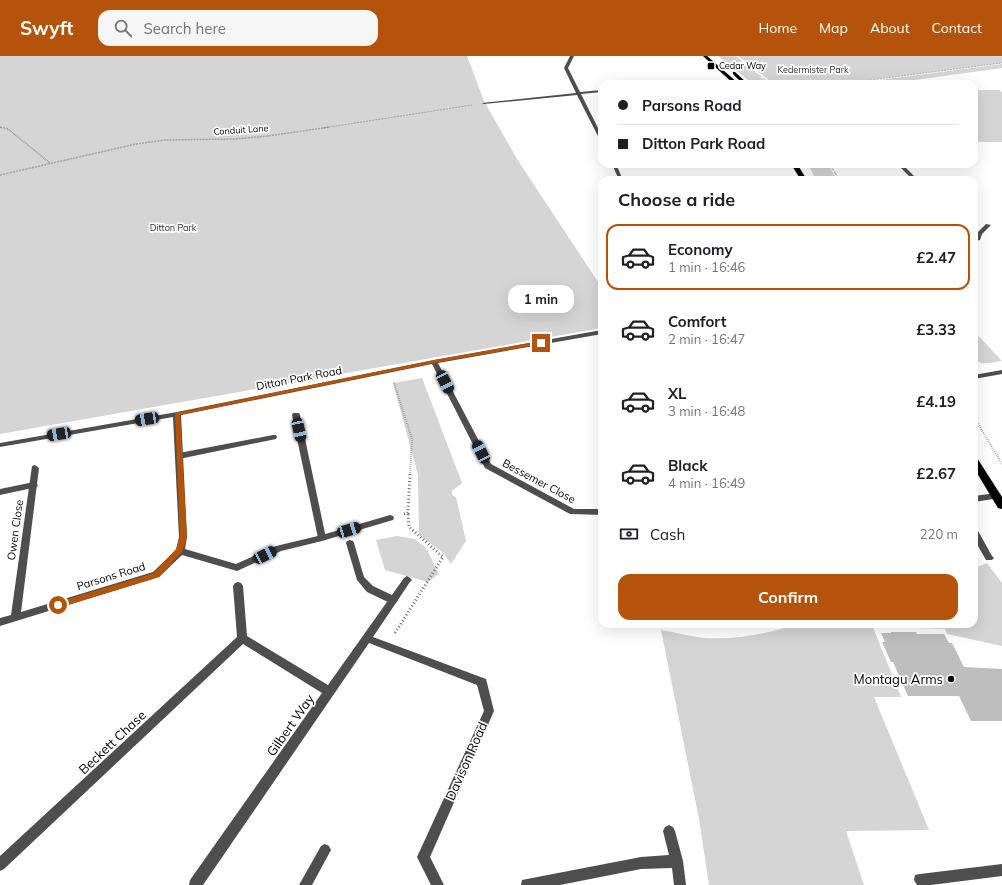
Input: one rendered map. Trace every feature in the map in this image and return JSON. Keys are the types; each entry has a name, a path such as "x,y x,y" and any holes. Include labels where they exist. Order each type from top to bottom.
{"main road":[{"path":"705,56 732,80"},
{"path":"714,64 729,69 741,80"},
{"path":"978,467 999,501"}],"street":[{"path":"572,56 566,68 598,132"},
{"path":"484,103 598,91"},
{"path":"903,168 912,176"},
{"path":"978,239 980,233 988,225"},
{"name":"Ditton Park Road","path":"0,445 177,414 434,362 598,333"},
{"name":"Bessemer Close","path":"434,362 488,466 573,512 598,512"},
{"path":"978,376 1002,372"},
{"path":"177,414 183,537 180,550 237,568 279,548 322,538 390,518"},
{"path":"296,415 322,538"},
{"path":"179,456 273,437"},
{"name":"Owen Close","path":"15,618 34,485 35,468"},
{"path":"0,492 34,485"},
{"path":"978,499 999,501"},
{"path":"978,538 989,558"},
{"path":"350,543 360,578 370,589 393,600"},
{"name":"Parsons Road","path":"0,622 156,575 180,550"},
{"name":"Gilbert Way","path":"195,885 407,580"},
{"path":"238,586 242,638 330,692"},
{"name":"Beckett Chase","path":"0,865 242,638"},
{"name":"Davison Road","path":"366,638 482,682 489,711 423,857 438,885"},
{"path":"669,831 677,861 680,885"},
{"path":"305,885 325,850"},
{"path":"527,885 641,863 677,861"},
{"path":"920,880 1002,870"}],"path":[{"path":"735,56 766,80"},
{"path":"871,80 1002,63"},
{"name":"Conduit Lane","path":"0,175 136,144 165,140 235,139 268,136 484,103"},
{"path":"0,127 8,129 51,164"},
{"path":"390,518 408,513 412,439 392,377"},
{"path":"978,424 1002,464"}],"green space":[{"name":"Ditton Park","path":"0,56 467,56 484,101 517,159 598,282 598,329 0,434"},
{"path":"718,56 734,56 764,80 748,80"},
{"name":"Kedermister Park","path":"738,56 1002,56 1002,63 868,80 769,80"},
{"path":"1002,64 1002,68 915,80 880,80"},
{"path":"978,90 999,90 1002,92 1002,142 978,142"},
{"path":"810,168 830,168 835,176 814,176"},
{"path":"978,335 1002,361 991,363 978,361"},
{"path":"422,378 462,483 452,491 452,495 456,497 466,541 451,564 442,552 419,535 418,475 393,383"},
{"path":"397,536 415,539 426,548 439,574 428,582 385,570 376,540"},
{"path":"987,563 1002,583 1002,646 947,634 945,629 917,628 978,628 978,566"},
{"path":"783,628 873,628 901,697 874,697 929,830 846,831 864,885 709,885 699,819 661,630 700,637 729,638"}],"building":[{"name":"Montagu Arms","path":"881,633 944,634 949,643 952,643 964,667 1002,669 1002,721 971,721 959,696 908,696 893,662 891,662 882,642 885,642"}],"place":[{"name":"Cedar Way","path":"711,66"},
{"name":"Montagu Arms","path":"951,679"}],"route":[{"path":"58,605 156,575 180,550 183,537 177,414 434,362 541,343"}]}
